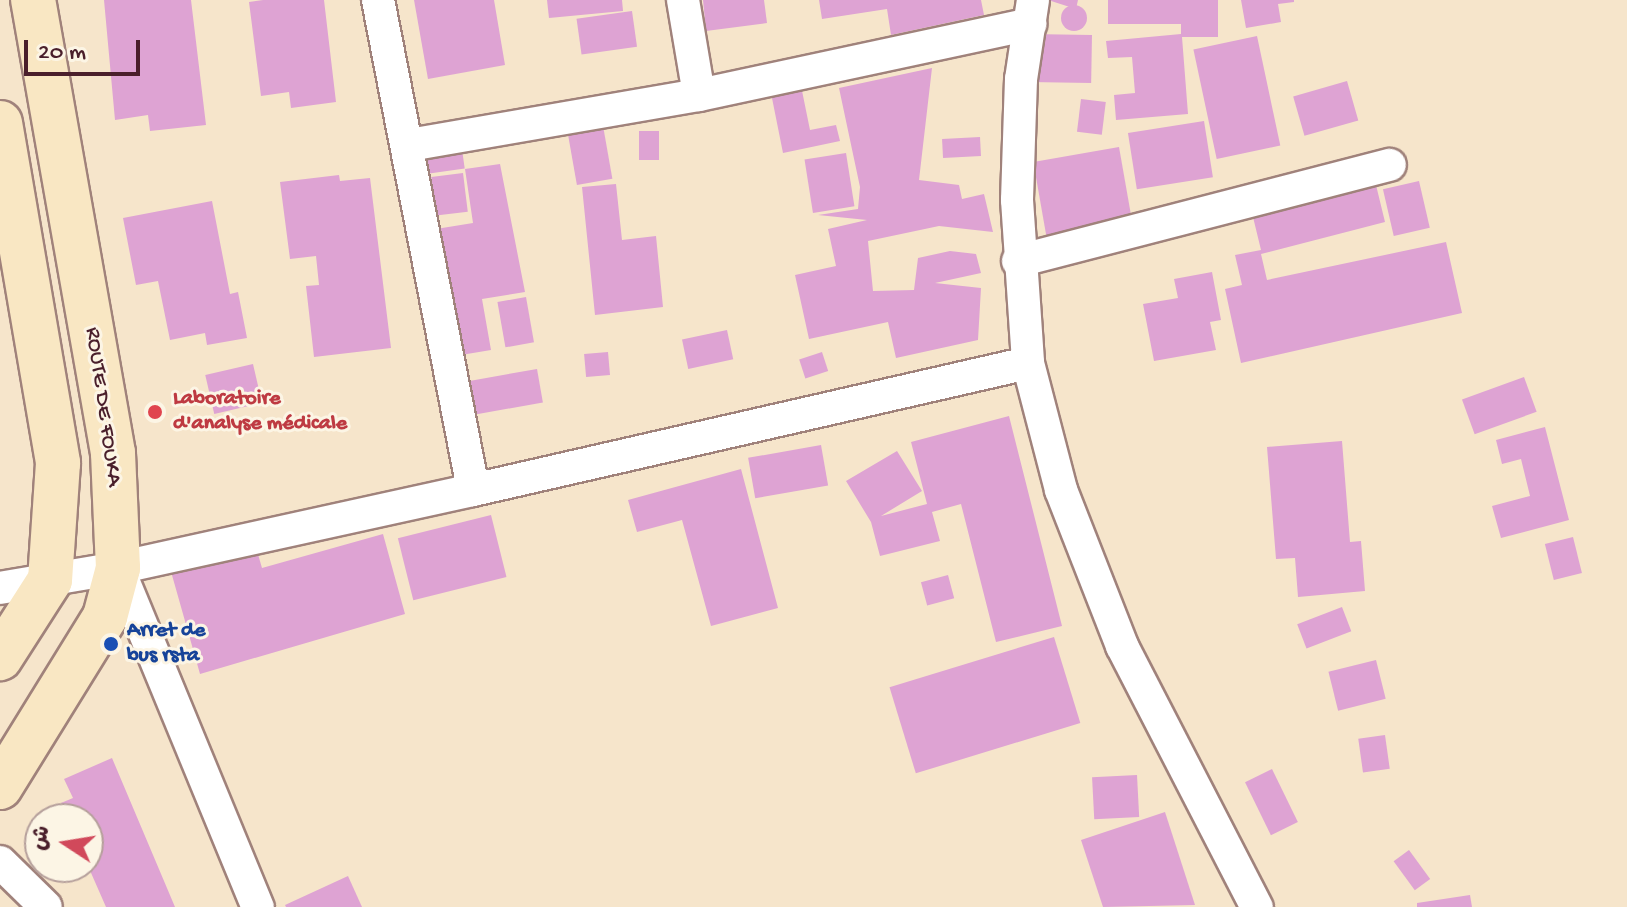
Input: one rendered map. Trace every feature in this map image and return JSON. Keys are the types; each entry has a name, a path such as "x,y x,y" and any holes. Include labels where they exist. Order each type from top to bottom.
{"main road":[{"name":"ROUTE DE FOUKA","path":"0,787 105,617 118,568 113,453 33,0"},
{"path":"0,123 12,271 58,463 50,580 0,658"}],"street":[{"path":"378,0 409,145 473,490"},
{"path":"683,0 699,95"},
{"path":"409,145 699,95 1032,12 1021,79 1018,261 1028,363 1061,490 1122,646 1257,907"},
{"path":"1018,261 1390,165"},
{"path":"0,588 118,568 1028,363"},
{"path":"118,568 258,907"},
{"path":"0,862 46,907"}],"building":[{"path":"104,0 191,0 206,125 150,131 148,115 115,120"},
{"path":"324,0 336,102 291,108 289,92 261,96 249,2"},
{"path":"414,0 494,0 505,65 428,79"},
{"path":"547,0 622,0 623,11 549,18"},
{"path":"703,0 764,0 767,23 706,31"},
{"path":"819,0 981,0 984,15 891,35 887,9 822,19"},
{"path":"1048,0 1078,0 1076,9"},
{"path":"1108,0 1218,0 1218,37 1182,37 1188,114 1116,120 1114,95 1135,93 1132,57 1108,58 1106,41 1181,34 1181,24 1108,24"},
{"path":"1241,0 1294,2 1278,4 1281,22 1246,28"},
{"path":"1074,5 1083,9 1087,18 1083,27 1074,31 1065,27 1061,18 1065,9"},
{"path":"632,11 637,47 582,54 577,19"},
{"path":"1030,34 1092,35 1091,83 1029,82"},
{"path":"1257,36 1280,146 1217,159 1193,50"},
{"path":"932,68 919,180 959,185 962,199 984,194 993,232 939,226 868,241 873,291 914,290 918,258 950,251 976,254 981,273 935,283 981,288 978,340 896,358 888,322 809,339 795,275 836,266 828,229 867,220 818,215 858,209 860,187 839,88"},
{"path":"799,76 810,130 836,125 840,141 783,153 769,83"},
{"path":"1347,81 1358,120 1304,136 1293,96"},
{"path":"1081,99 1106,102 1102,135 1077,132"},
{"path":"599,103 612,179 577,185 564,109"},
{"path":"1204,121 1213,177 1137,189 1128,133"},
{"path":"459,128 465,169 424,174 418,134"},
{"path":"639,131 659,131 659,160 639,160"},
{"path":"980,137 981,156 943,158 942,139"},
{"path":"1119,147 1133,226 1047,241 1033,162"},
{"path":"846,153 854,206 813,213 805,160"},
{"path":"500,164 525,292 482,299 491,350 455,356 436,229 473,223 465,169"},
{"path":"463,173 468,212 436,216 431,177"},
{"path":"339,175 340,181 370,178 391,348 314,357 306,286 319,285 316,256 290,259 280,182"},
{"path":"1419,181 1430,228 1394,236 1383,189"},
{"path":"616,184 622,240 656,236 663,307 595,315 582,187"},
{"path":"1376,185 1385,222 1261,254 1267,280 1446,242 1462,313 1241,363 1225,289 1242,285 1235,255 1261,250 1253,217"},
{"path":"212,201 230,294 238,292 247,338 207,345 205,333 170,340 158,281 136,285 123,218"},
{"path":"1212,272 1221,320 1210,322 1216,350 1154,361 1143,304 1178,298 1174,279"},
{"path":"526,297 534,342 505,347 497,302"},
{"path":"727,330 733,359 688,369 682,340"},
{"path":"608,352 610,375 586,377 584,354"},
{"path":"822,352 828,371 805,378 799,359"},
{"path":"253,364 262,403 214,414 205,375"},
{"path":"537,369 543,402 474,415 468,381"},
{"path":"1524,377 1537,412 1475,434 1462,400"},
{"path":"1009,416 1062,626 996,642 961,504 932,512 940,541 880,556 871,522 846,481 897,451 922,491 881,516 927,504 911,442"},
{"path":"1545,427 1569,520 1501,538 1492,506 1530,496 1521,459 1502,464 1496,440"},
{"path":"1342,441 1350,542 1361,541 1365,591 1298,597 1295,558 1276,559 1267,447"},
{"path":"821,445 828,485 755,498 748,458"},
{"path":"741,469 778,608 711,626 682,520 637,532 628,500"},
{"path":"491,515 506,577 413,600 398,538"},
{"path":"383,534 405,614 200,674 168,561 253,537 262,568"},
{"path":"1573,537 1582,573 1554,580 1545,544"},
{"path":"948,575 954,598 927,605 921,582"},
{"path":"1342,607 1351,631 1307,648 1297,624"},
{"path":"1054,637 1080,723 916,773 890,687"},
{"path":"1376,660 1386,699 1338,711 1328,672"},
{"path":"1385,735 1390,769 1363,772 1358,739"},
{"path":"112,758 175,907 106,907 95,883 104,883 104,803 61,803 73,798 64,779"},
{"path":"1272,769 1298,822 1271,835 1245,782"},
{"path":"1137,775 1139,817 1094,819 1092,777"},
{"path":"1165,812 1195,905 1103,907 1081,840"},
{"path":"1409,850 1430,879 1415,890 1394,861"},
{"path":"348,876 362,907 285,905"},
{"path":"1470,895 1472,907 1417,907 1417,903"}],"place":[{"name":"Laboratoire d'analyse médicale","path":"155,412"},
{"name":"Arret de bus rsta","path":"111,644"}]}
